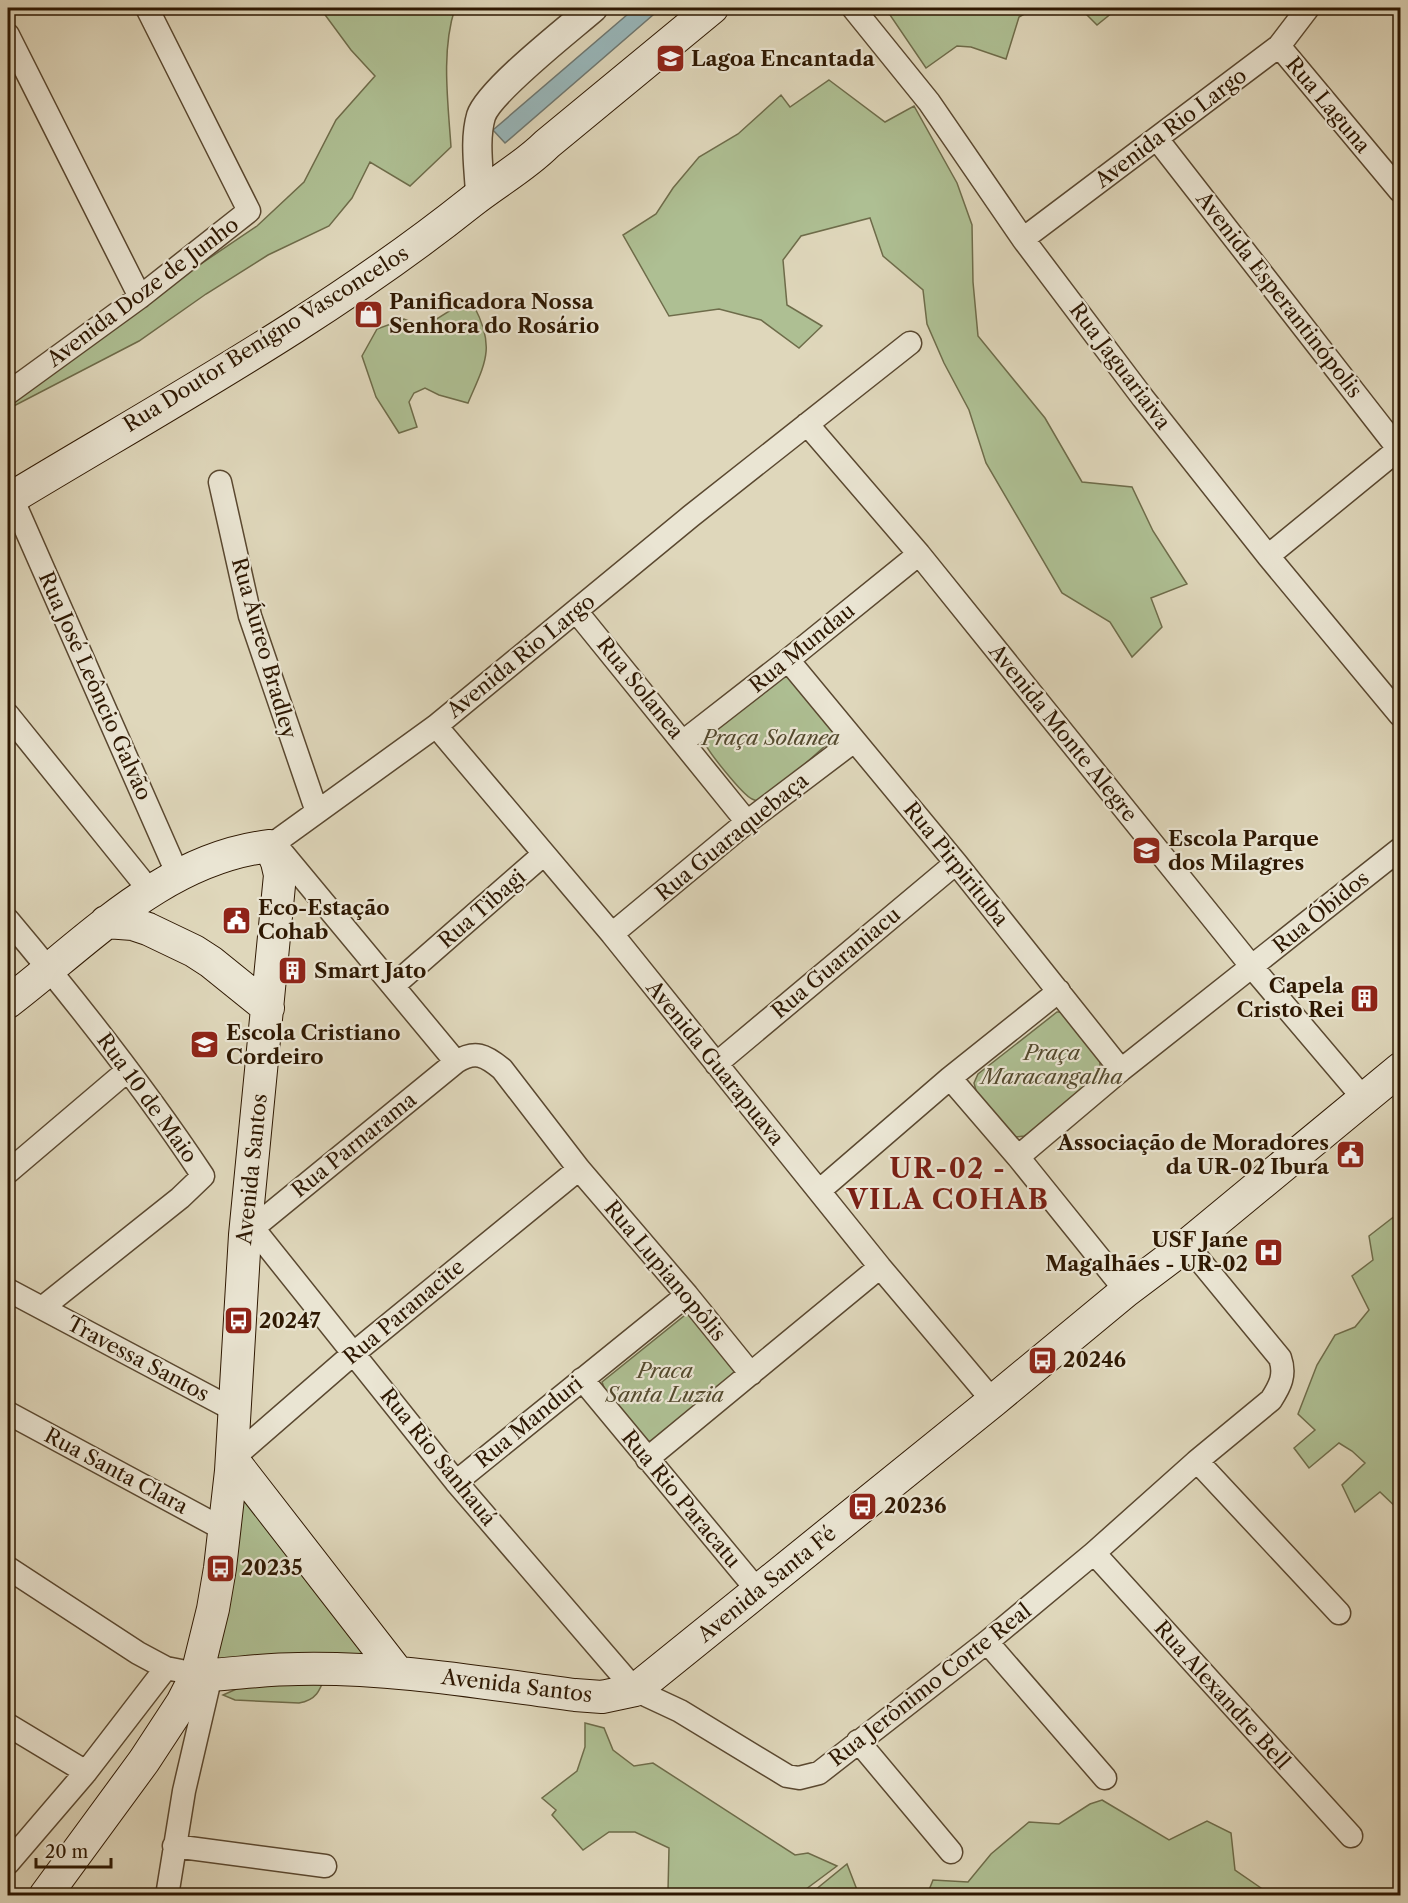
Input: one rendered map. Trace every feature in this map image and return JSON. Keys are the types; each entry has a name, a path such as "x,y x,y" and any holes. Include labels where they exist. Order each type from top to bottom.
{"main road":[{"name":"Rua Doutor Benígno Vasconcelos","path":"10,499 371,278 480,194 532,159 547,144 712,8"},
{"name":"Avenida Rio Largo","path":"8,1002 106,922 150,891 178,875 234,852 272,844"},
{"name":"Avenida Santos","path":"272,844 280,875 225,1530 204,1674 297,1669 398,1673 575,1695 602,1696 635,1690"},
{"path":"106,922 133,924 194,951 268,1008"},
{"name":"Avenida Santa Fé","path":"635,1690 1126,1291 1187,1245 1401,1069"},
{"path":"231,1459 398,1673"},
{"path":"45,1896 204,1674"}],"street":[{"name":"Avenida Doze de Junho","path":"8,393 140,297 249,211 147,8"},
{"path":"480,194 479,135 483,111 500,90 593,8"},
{"name":"Rua Jaguariaiva","path":"853,8 929,102 1023,239 1143,398 1268,556 1401,715"},
{"name":"Avenida Rio Largo","path":"1023,239 1279,46 1308,8"},
{"path":"8,35 140,297"},
{"name":"Rua Laguna","path":"1279,46 1401,191"},
{"name":"Avenida Esperantinópolis","path":"1157,139 1400,450"},
{"name":"Avenida Rio Largo","path":"272,844 436,726 910,343"},
{"name":"Avenida Monte Alegre","path":"807,424 919,554 1252,967 1364,1099"},
{"path":"1268,556 1400,450"},
{"name":"Rua Áureo Bradley","path":"220,482 250,616 317,812"},
{"name":"Rua José Leôncio Galvão","path":"10,499 178,875"},
{"name":"Rua Mundau","path":"684,741 919,554"},
{"name":"Rua Solanea","path":"576,611 684,741 747,822"},
{"name":"Rua Pirpirituba","path":"788,660 956,863 1121,1070"},
{"path":"8,715 150,891"},
{"name":"Avenida Guarapuava","path":"436,726 612,934 880,1268 993,1401"},
{"name":"Rua Guaraquebaça","path":"612,934 747,822 854,741"},
{"path":"272,844 456,1062"},
{"name":"Rua Óbidos","path":"1018,1157 1121,1070 1401,849"},
{"name":"Rua Tibagi","path":"393,986 544,854"},
{"name":"Rua Guaraniacu","path":"716,1065 956,863"},
{"name":"Rua 10 de Maio","path":"8,920 128,1070 203,1176 180,1198 42,1308"},
{"path":"819,1191 950,1078 1059,991"},
{"name":"Rua Lupianopôlis","path":"456,1062 468,1056 477,1055 488,1059 501,1069 579,1169 687,1294 751,1374"},
{"name":"Rua Parnarama","path":"249,1232 456,1062"},
{"path":"8,1172 128,1070"},
{"path":"950,1078 1018,1157 1126,1291"},
{"name":"Rua Paranacite","path":"231,1459 354,1353 579,1169"},
{"name":"Rua Rio Sanhauá","path":"249,1232 354,1353 456,1482 635,1690"},
{"name":"Rua Jerônimo Corte Real","path":"635,1690 680,1711 788,1776 799,1778 819,1773 987,1642 1094,1553 1197,1461 1263,1408 1277,1390 1283,1375 1280,1358 1187,1245"},
{"path":"647,1459 880,1268"},
{"name":"Travessa Santos","path":"8,1290 234,1410"},
{"name":"Rua Manduri","path":"456,1482 687,1294"},
{"name":"Rua Rio Paracatu","path":"582,1379 758,1591"},
{"name":"Rua Santa Clara","path":"8,1413 225,1530"},
{"path":"1197,1461 1339,1614"},
{"name":"Rua Alexandre Bell","path":"1094,1553 1351,1836"},
{"path":"8,1569 138,1653 166,1668 204,1674 196,1736 166,1896"},
{"path":"987,1642 1105,1778"},
{"path":"8,1863 86,1772 166,1668"},
{"path":"8,1725 86,1772"},
{"path":"858,1742 951,1852"},
{"path":"174,1846 325,1866"}],"green space":[{"path":"320,8 455,8 447,59 451,147 410,186 370,162 352,198 329,226 268,255 206,294 139,341 8,409 8,394 257,226 304,182 336,120 375,76 351,50"},
{"path":"899,8 1035,8 1019,17 1006,59 971,47 957,46 926,68 890,15"},
{"path":"1080,8 1118,8 1097,25"},
{"path":"829,80 885,122 914,106 957,183 972,225 973,282 978,336 1045,418 1082,482 1132,487 1153,531 1187,584 1151,598 1162,627 1132,657 1110,622 1062,593 986,463 969,410 944,363 927,324 923,290 883,256 870,218 801,236 783,260 787,305 822,326 799,348 761,320 719,309 669,316 623,235 656,214 673,188 699,157 738,134 781,95 790,107"},
{"path":"462,303 474,306 485,333 486,345 483,366 468,403 439,395 425,388 414,393 409,402 417,427 399,433 376,397 362,356 377,329 404,319 424,327"},
{"name":"Praça Solanea","path":"785,673 835,732 835,737 766,799 756,801 747,796 734,782 704,741"},
{"name":"Praça Maracangalha","path":"1057,1012 1063,1012 1100,1059 1100,1072 1096,1081 1033,1132 1015,1137 977,1094 974,1083 978,1074"},
{"path":"1400,1212 1400,1511 1380,1492 1355,1512 1342,1485 1365,1463 1339,1443 1309,1468 1294,1448 1315,1430 1298,1414 1317,1365 1335,1335 1355,1327 1369,1310 1352,1276 1373,1260 1369,1236"},
{"name":"Praca Santa Luzia","path":"690,1313 738,1370 654,1442 646,1441 605,1390 602,1382"},
{"path":"232,1451 384,1667 197,1674"},
{"path":"326,1674 314,1697 305,1702 235,1700 223,1695 241,1687"},
{"path":"585,1723 604,1728 613,1750 634,1766 653,1763 795,1855 808,1853 837,1866 798,1895 673,1895 668,1891 669,1848 635,1832 609,1832 583,1850 552,1815 556,1810 542,1798 577,1771 585,1747"},
{"path":"1102,1800 1169,1840 1207,1821 1231,1833 1235,1870 1269,1895 927,1895 933,1880 968,1882 991,1854 1029,1822 1059,1824 1090,1804"},
{"path":"847,1864 859,1895 809,1895"}],"water":[{"path":"635,8 661,8 505,143 493,130"}],"place":[{"name":"Lagoa Encantada","path":"670,59"},
{"name":"Panificadora Nossa Senhora do Rosário","path":"368,314"},
{"name":"Escola Parque dos Milagres","path":"1147,851"},
{"name":"Eco-Estação Cohab","path":"237,920"},
{"name":"Smart Jato","path":"293,971"},
{"name":"Capela Cristo Rei","path":"1365,998"},
{"name":"Escola Cristiano Cordeiro","path":"205,1045"},
{"name":"Associação de Moradores da UR-02 Ibura","path":"1350,1155"},
{"name":"USF Jane Magalhães - UR-02","path":"1269,1252"},
{"name":"20247","path":"238,1321"},
{"name":"20246","path":"1042,1360"},
{"name":"20236","path":"863,1506"},
{"name":"20235","path":"220,1568"}],"district":[{"name":"UR-02 - VILA COHAB","path":"948,1184"}]}
